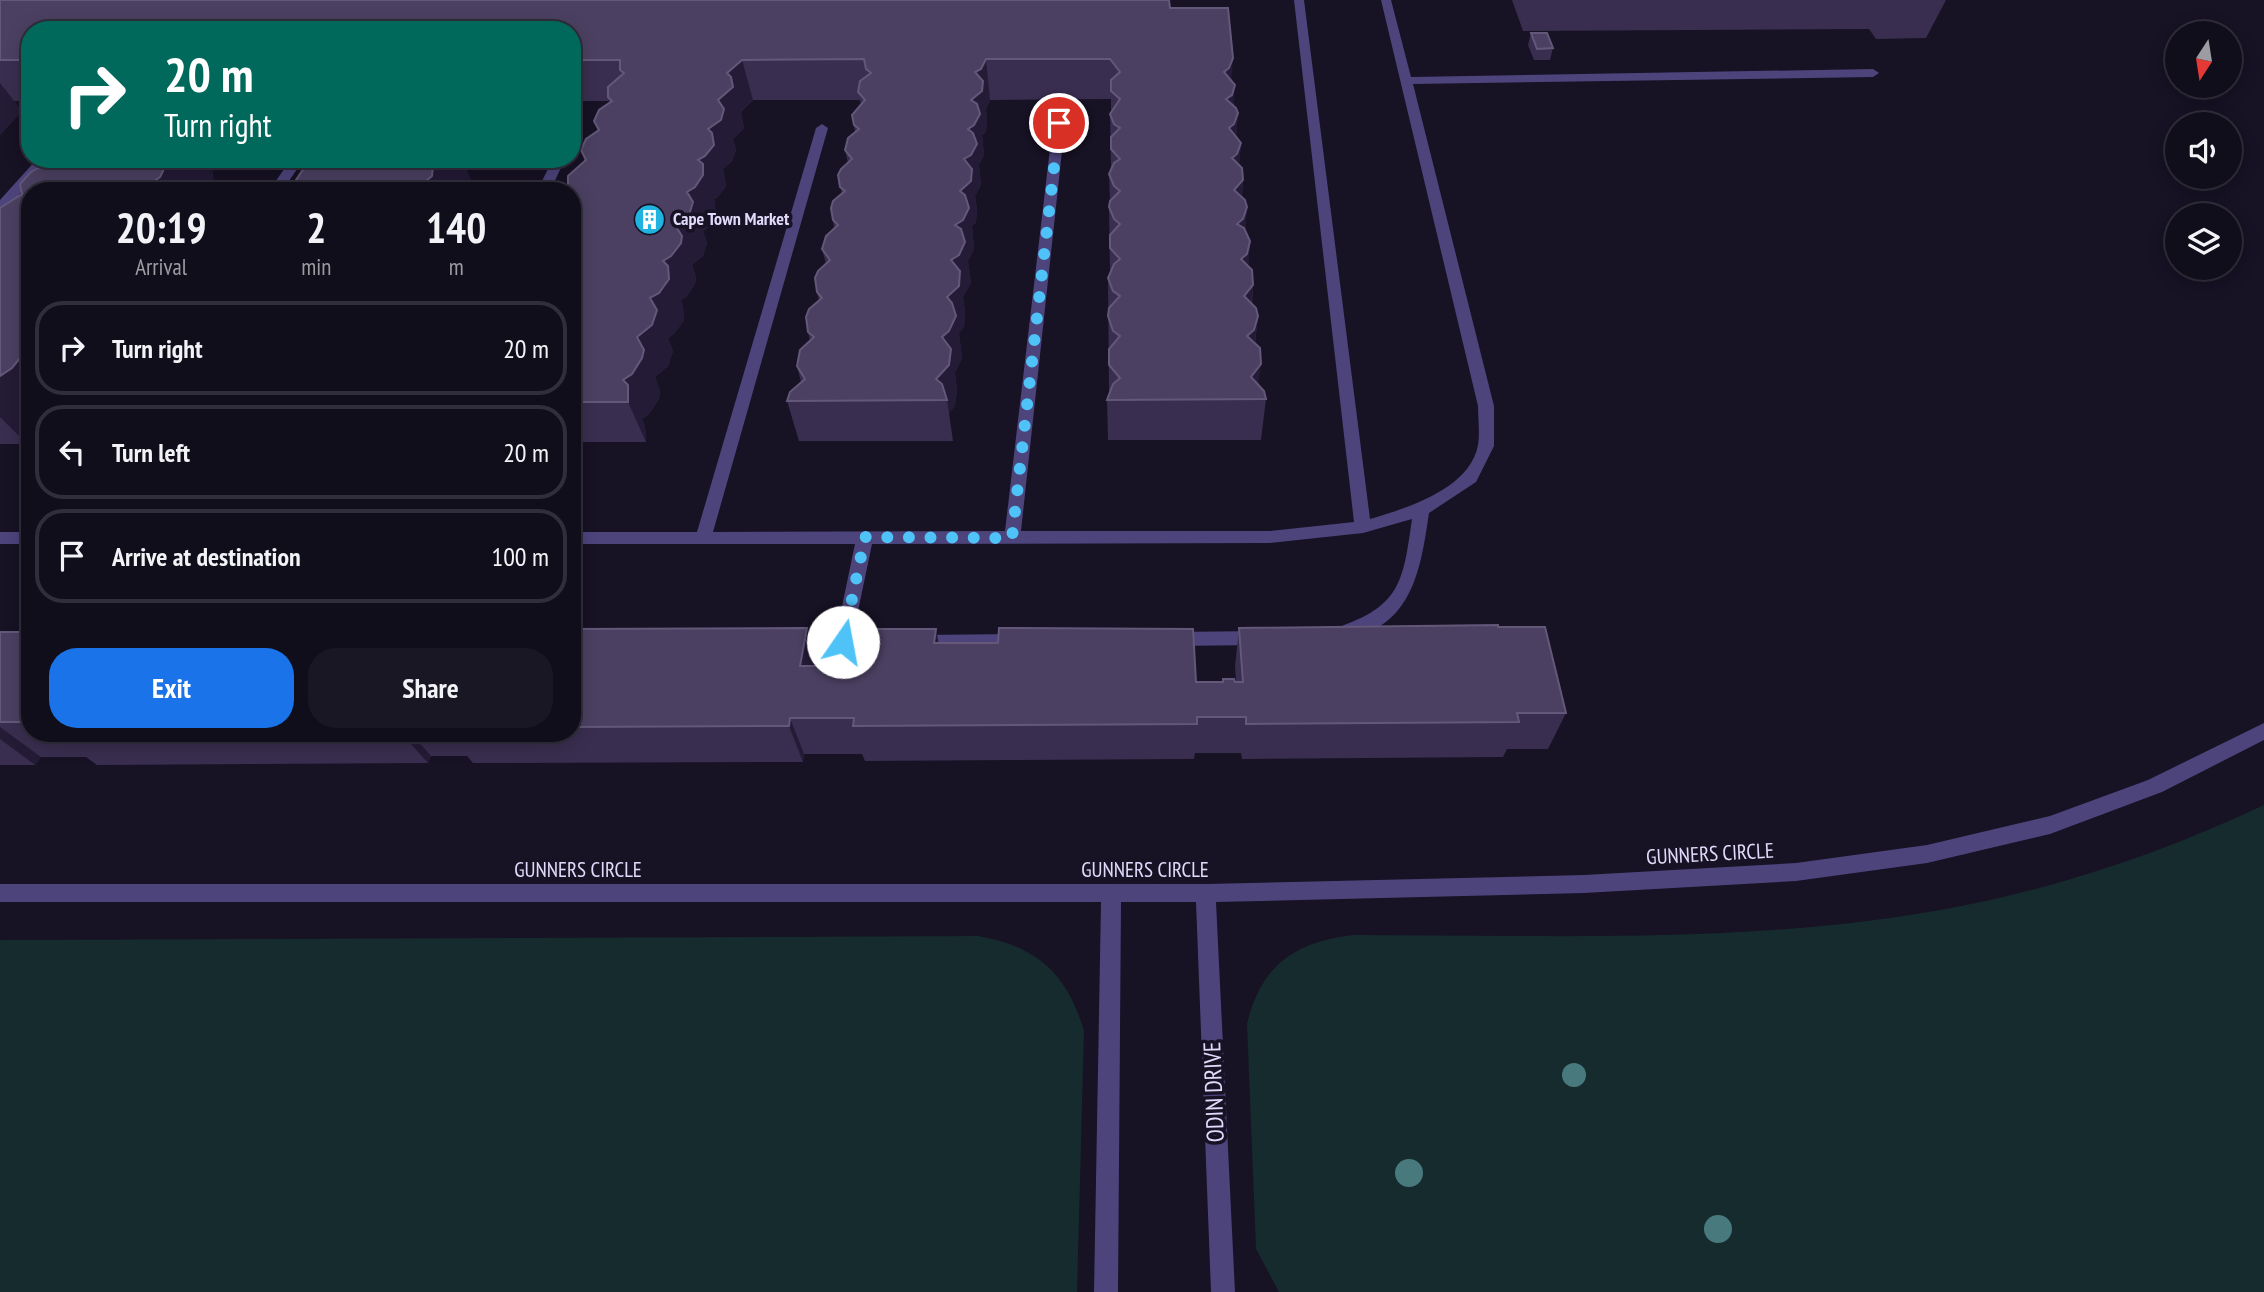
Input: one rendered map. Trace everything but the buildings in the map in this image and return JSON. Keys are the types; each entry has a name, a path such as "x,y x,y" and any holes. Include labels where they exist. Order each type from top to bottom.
{"street":[{"path":"1299,0 1363,527"},
{"path":"581,538 1270,537 1363,527 1421,510 1470,478 1486,446 1486,406 1386,0"},
{"path":"1406,81 1873,73"},
{"path":"1012,538 1059,123"},
{"path":"703,538 821,128"},
{"path":"23,182 36,168"},
{"path":"0,208 21,185"},
{"path":"1329,635 1354,631 1380,619 1403,596 1413,567 1421,510"},
{"path":"0,538 21,535"},
{"path":"843,642 865,537"},
{"path":"1149,639 1274,638"},
{"path":"775,643 1038,640"},
{"name":"GUNNERS CIRCLE","path":"0,893 1206,893 1584,884 1796,872 1927,854 2050,825 2155,786 2264,731"},
{"path":"1106,1292 1111,893"},
{"name":"ODIN DRIVE","path":"1206,893 1223,1292"}],"green space":[{"path":"2264,805 2264,1292 1279,1292 1256,1249 1247,1024 1261,986 1283,960 1298,951 1332,938 1353,935 1693,934 1762,931 1897,917 1992,900 2085,875 2175,843"},
{"path":"978,936 1017,947 1047,966 1069,994 1084,1031 1077,1292 0,1292 0,940"}],"place":[{"name":"Cape Town Market","path":"650,219"}],"route":[{"path":"843,642 865,537 1012,538 1059,123"}]}
